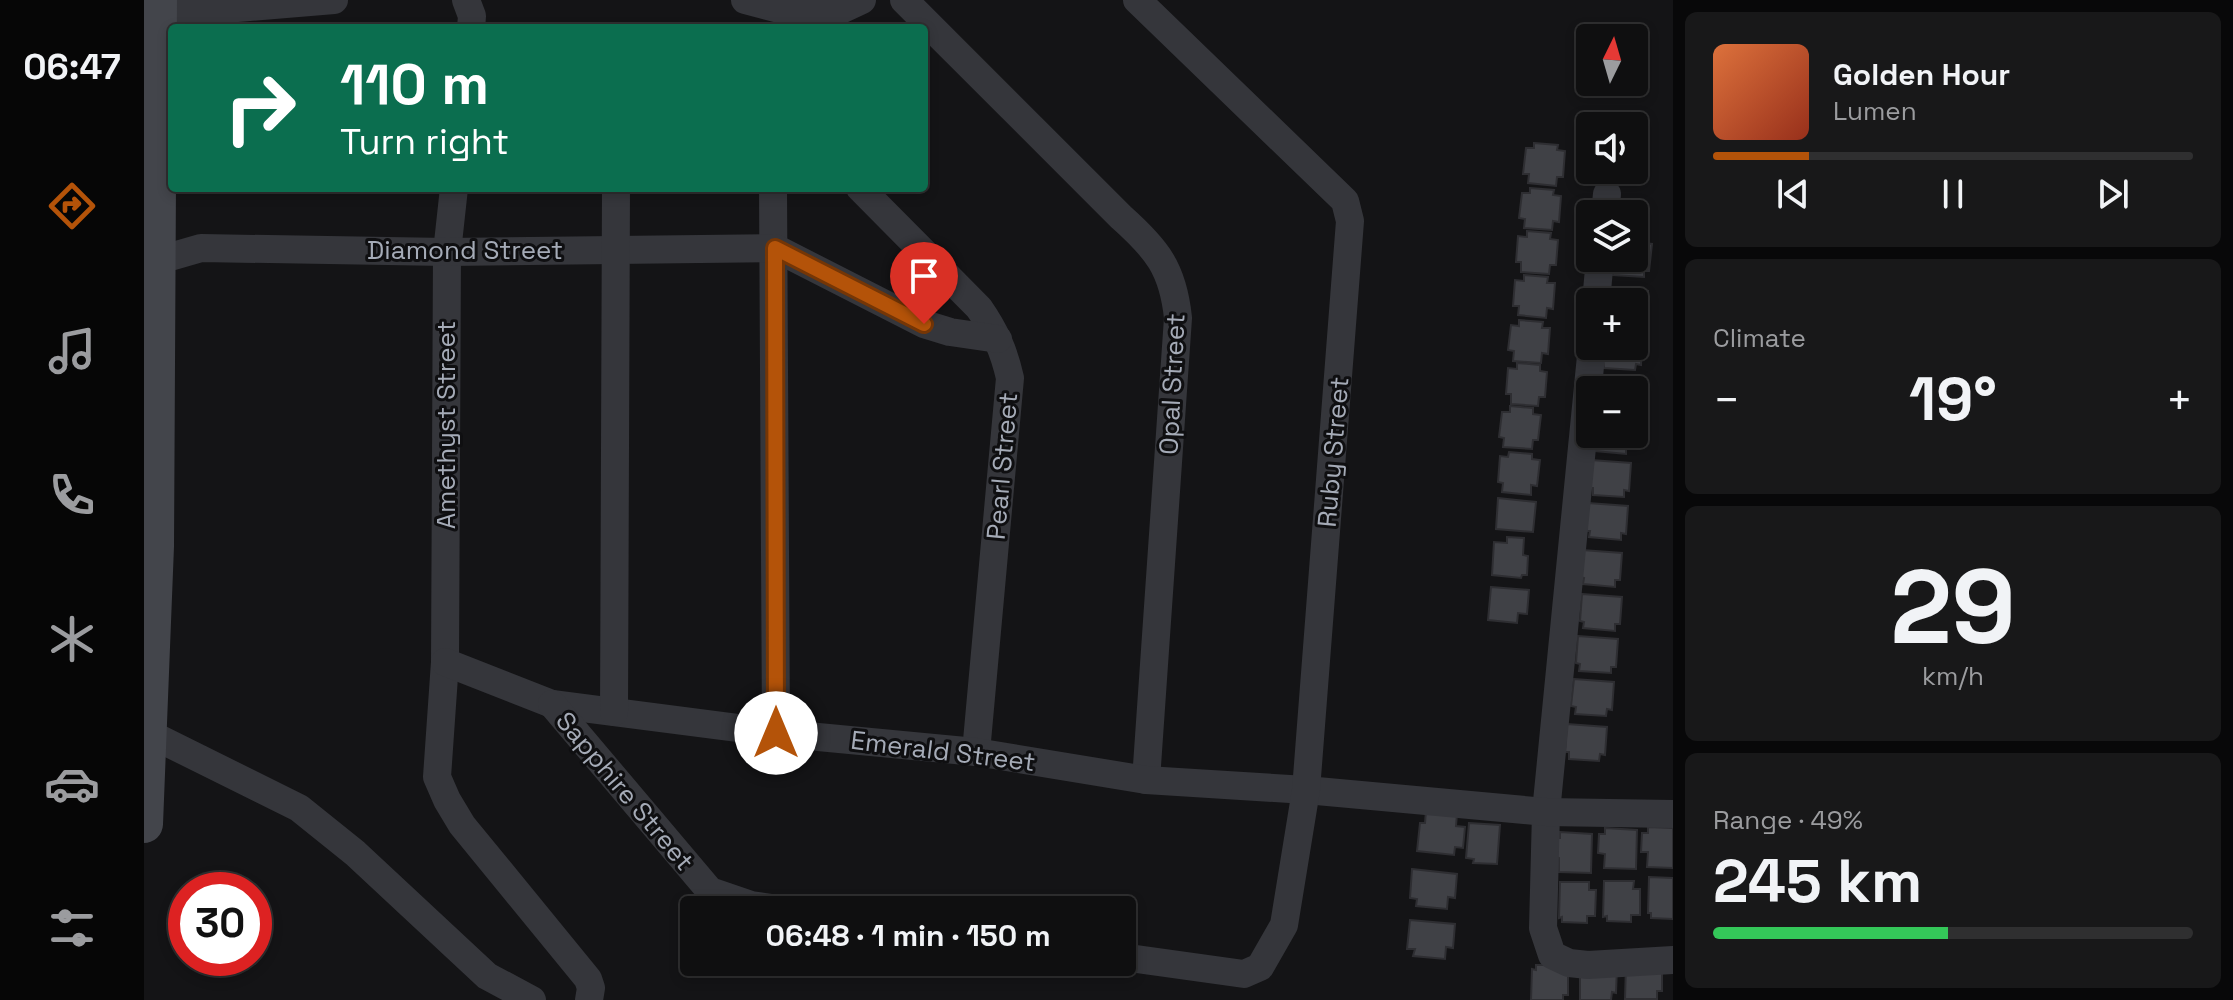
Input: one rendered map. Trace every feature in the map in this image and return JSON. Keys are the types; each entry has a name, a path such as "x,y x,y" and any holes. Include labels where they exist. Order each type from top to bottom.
{"main road":[{"path":"144,824 148,733 153,10"}],"street":[{"path":"153,10 334,0"},
{"path":"466,0 471,24"},
{"path":"745,0 778,19 832,14 862,0"},
{"name":"Opal Street","path":"904,0 1121,217 1152,244 1167,268 1175,291 1178,318 1146,780"},
{"name":"Ruby Street","path":"1136,959 1244,974 1260,967 1284,925 1306,790 1350,221 1345,201 1137,0"},
{"name":"Amethyst Street","path":"454,192 447,252 445,662 437,777 462,825 588,979 591,988 589,1000"},
{"path":"614,712 616,192"},
{"path":"773,192 776,733"},
{"name":"Pearl Street","path":"864,192 979,308 998,339 1010,378 976,752"},
{"name":"Diamond Street","path":"150,265 201,248 447,252 775,248"},
{"path":"775,248 924,324 950,332 998,339"},
{"path":"1591,360 1546,812 1543,928 1552,955 1569,963 1588,965 1673,960"},
{"name":"Emerald Street","path":"445,662 552,704 776,733 976,752 1146,780 1306,790 1546,812 1673,814"},
{"name":"Sapphire Street","path":"552,704 710,891 725,896"},
{"path":"148,733 299,808 355,853 487,976 532,1000"}],"building":[{"path":"1534,143 1558,145 1557,150 1565,151 1563,177 1557,177 1556,186 1528,183 1529,174 1523,174 1526,148 1534,148"},
{"path":"1530,188 1554,190 1553,195 1561,196 1559,222 1553,221 1552,230 1524,228 1525,219 1519,218 1522,193 1530,193"},
{"path":"1527,231 1551,233 1550,239 1558,240 1556,265 1550,265 1549,274 1521,272 1521,262 1516,262 1518,236 1527,237"},
{"path":"1648,244 1652,244 1648,271"},
{"path":"1613,272 1644,272 1644,277 1613,275"},
{"path":"1524,275 1548,277 1547,283 1555,283 1553,309 1547,308 1546,318 1518,315 1519,306 1513,306 1515,280 1524,281"},
{"path":"1519,320 1543,322 1542,328 1550,328 1548,354 1542,353 1541,363 1513,361 1514,351 1508,350 1511,325 1519,326"},
{"path":"1603,360 1641,360 1641,365 1636,364 1635,370 1604,368"},
{"path":"1517,363 1540,365 1540,371 1547,372 1545,397 1539,397 1538,406 1511,404 1511,394 1506,394 1508,368 1517,369"},
{"path":"1510,406 1533,408 1533,414 1541,415 1538,440 1533,440 1532,449 1503,447 1504,438 1499,437 1502,412 1510,412"},
{"path":"1594,448 1626,448 1626,454 1595,451"},
{"path":"1509,452 1532,454 1532,459 1540,460 1537,486 1531,485 1531,495 1502,492 1503,483 1498,482 1500,456 1508,457"},
{"path":"1591,460 1631,463 1629,491 1624,490 1624,497 1593,495 1593,488 1589,488"},
{"path":"1498,498 1536,502 1533,532 1496,529"},
{"path":"1588,503 1628,506 1626,534 1621,533 1621,540 1589,537 1590,531 1586,531"},
{"path":"1507,537 1524,538 1523,555 1528,556 1527,575 1521,578 1492,575 1494,542 1507,543"},
{"path":"1582,550 1622,553 1620,580 1615,580 1615,587 1583,584 1584,578 1580,577"},
{"path":"1491,587 1529,590 1527,614 1518,613 1517,623 1488,620"},
{"path":"1582,594 1622,597 1620,624 1615,624 1615,631 1583,628 1584,622 1580,621"},
{"path":"1578,636 1618,639 1616,667 1611,667 1611,673 1579,671 1580,664 1576,663"},
{"path":"1574,679 1614,682 1612,710 1607,709 1606,716 1575,714 1576,707 1571,706"},
{"path":"1567,724 1607,727 1605,755 1600,754 1599,761 1569,759 1569,752 1565,752"},
{"path":"1426,811 1457,814 1456,826 1465,827 1463,848 1455,847 1454,855 1417,851 1420,823 1425,823"},
{"path":"1469,823 1500,825 1497,864 1473,863 1474,859 1466,858"},
{"path":"1648,827 1673,828 1673,868 1647,867 1648,852 1641,852 1642,833 1648,833"},
{"path":"1605,828 1637,830 1636,869 1604,868 1605,854 1598,853 1599,834 1605,834"},
{"path":"1560,832 1592,834 1591,873 1559,872 1559,858 1554,857 1554,838 1560,838"},
{"path":"1412,869 1457,874 1455,898 1448,897 1447,909 1416,906 1417,899 1410,898"},
{"path":"1649,877 1673,878 1673,919 1651,918 1651,913 1648,913"},
{"path":"1604,881 1634,881 1633,889 1640,889 1640,915 1631,915 1631,922 1607,921 1607,916 1603,917"},
{"path":"1560,882 1589,882 1589,890 1596,890 1595,916 1587,916 1587,923 1562,922 1562,917 1559,918"},
{"path":"1410,920 1455,924 1453,948 1446,947 1445,959 1413,956 1415,949 1407,949"},
{"path":"1536,965 1568,969 1568,995 1563,995 1563,1000 1531,1000 1532,969 1536,970"},
{"path":"1626,965 1662,965 1662,991 1657,991 1657,999 1625,999"},
{"path":"1580,967 1617,967 1616,993 1612,992 1611,1000 1580,1000"}],"route":[{"path":"776,733 775,248 924,324"}]}
